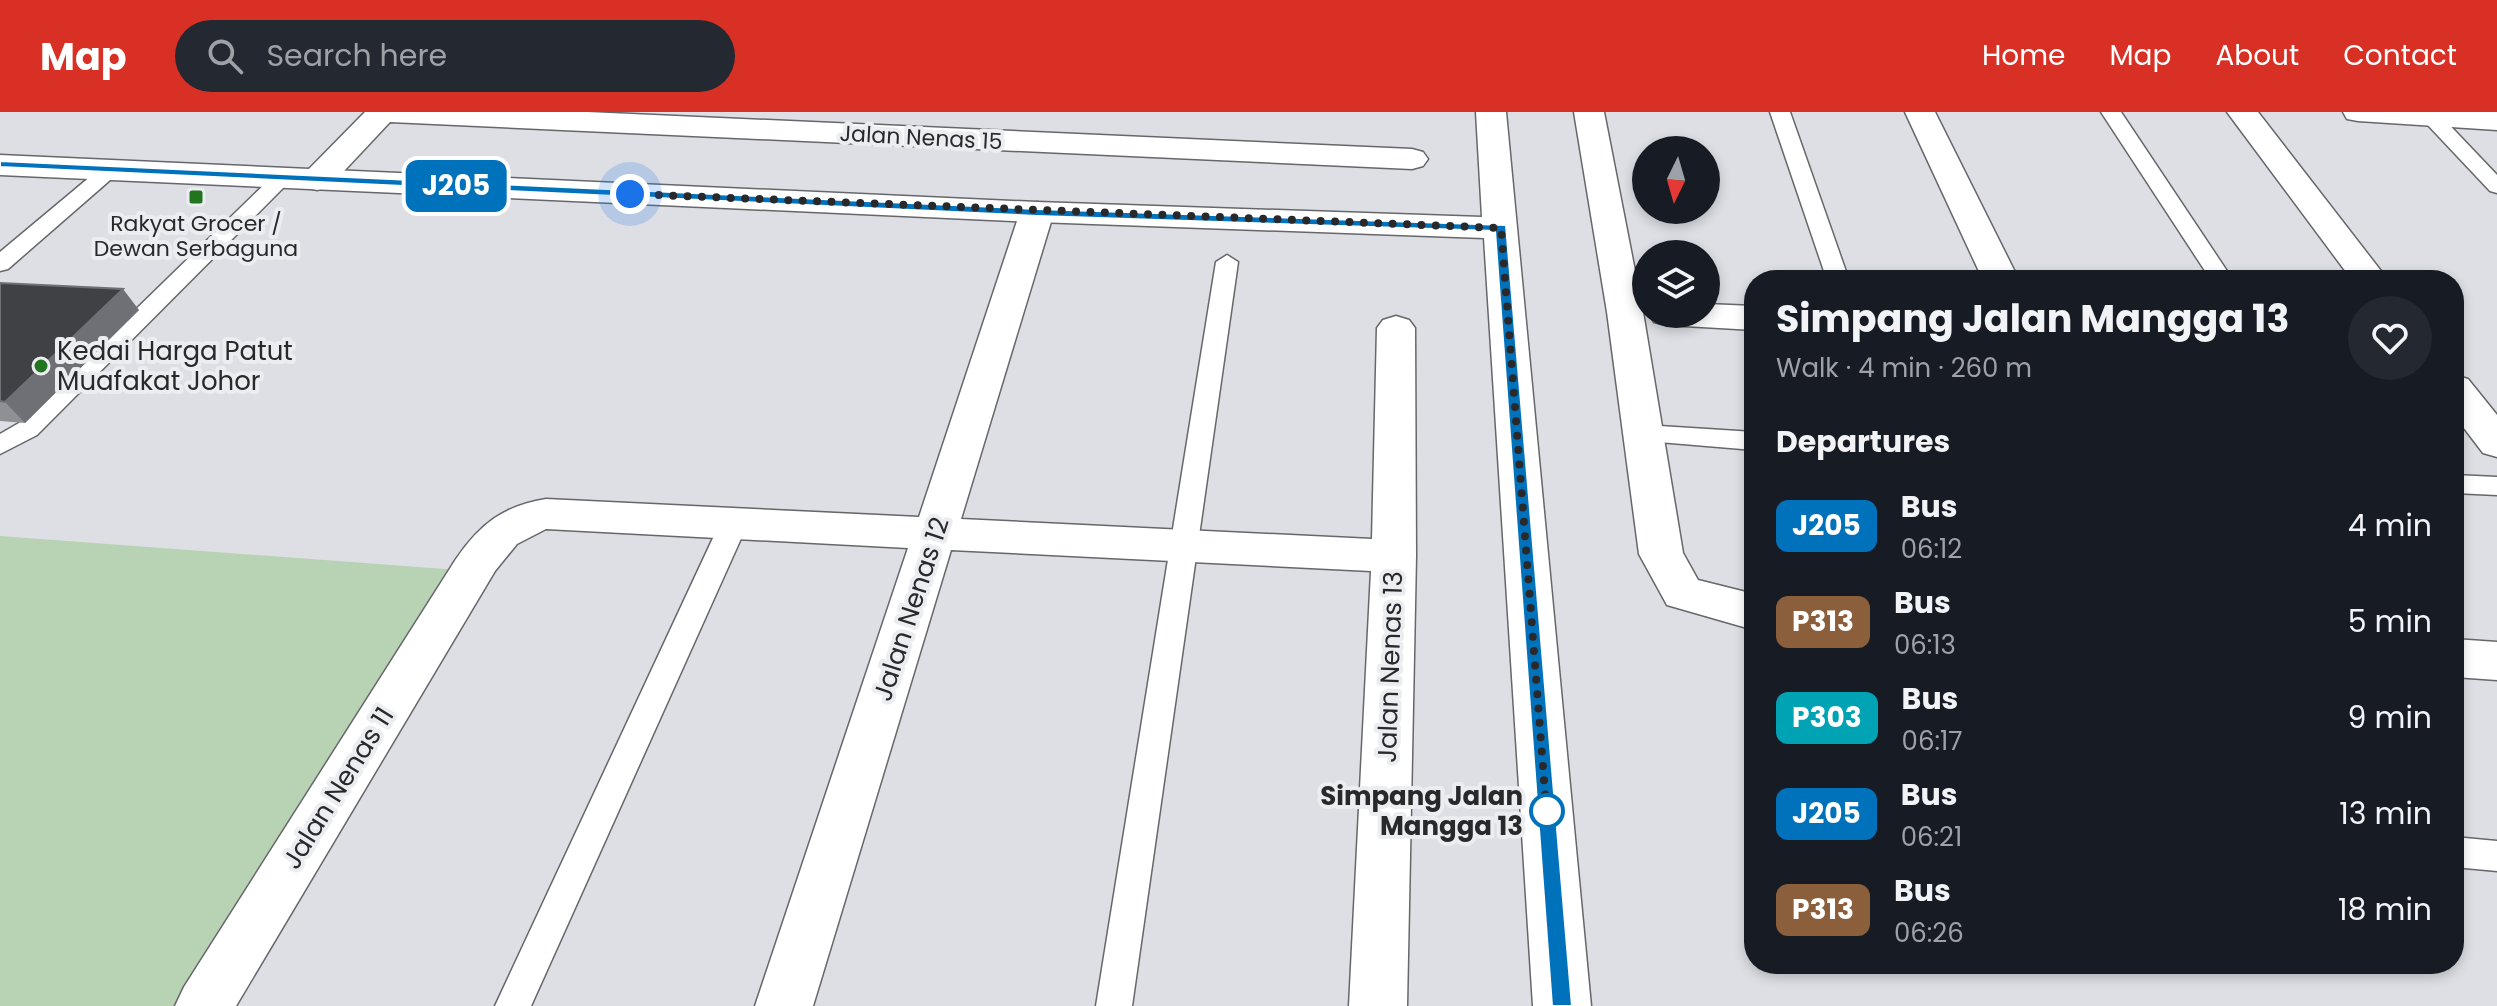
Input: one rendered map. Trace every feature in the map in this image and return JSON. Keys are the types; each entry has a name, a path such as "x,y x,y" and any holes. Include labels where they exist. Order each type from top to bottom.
{"street":[{"name":"Jalan Nenas 15","path":"382,112 909,124 1412,159"},
{"path":"317,180 382,112"},
{"path":"1491,112 1562,1006"},
{"path":"1589,112 1632,295"},
{"path":"1920,112 1996,270"},
{"path":"2242,112 2362,270"},
{"path":"2358,112 2497,121"},
{"path":"0,165 1037,212 1501,228"},
{"name":"Jalan Nenas 12","path":"784,1006 1037,212"},
{"path":"1720,316 1744,318"},
{"name":"Jalan Nenas 13","path":"1378,1006 1394,556 1396,328"},
{"path":"1637,328 1644,434 1661,554 1683,593 1744,609"},
{"path":"2464,401 2497,443"},
{"name":"Jalan Nenas 11","path":"204,1006 472,571 503,528 532,515 1394,556"},
{"path":"2464,659 2497,661"}],"lane":[{"path":"1780,112 1835,270"},
{"path":"2111,112 2215,270"},
{"path":"2431,117 2497,187"},
{"path":"0,264 110,170"},
{"path":"0,445 28,429 282,178"},
{"path":"1114,1006 1227,262"},
{"path":"1644,434 1744,440"},
{"path":"2464,484 2497,486"},
{"path":"513,1006 734,523"},
{"path":"2464,853 2497,856"}],"green space":[{"path":"0,536 472,571 204,1006 0,1006"}],"building":[{"path":"0,283 123,289 5,402 0,401"}],"bus line":[{"name":"J205","path":"0,165 1037,212 1501,228 1562,1006"}],"place":[{"name":"Rakyat Grocer / Dewan Serbaguna","path":"196,197"},
{"name":"Kedai Harga Patut Muafakat Johor","path":"41,366"},
{"name":"Simpang Jalan Mangga 13","path":"1547,811"}],"route":[{"path":"630,194 1501,228 1547,819 1547,811"}]}
